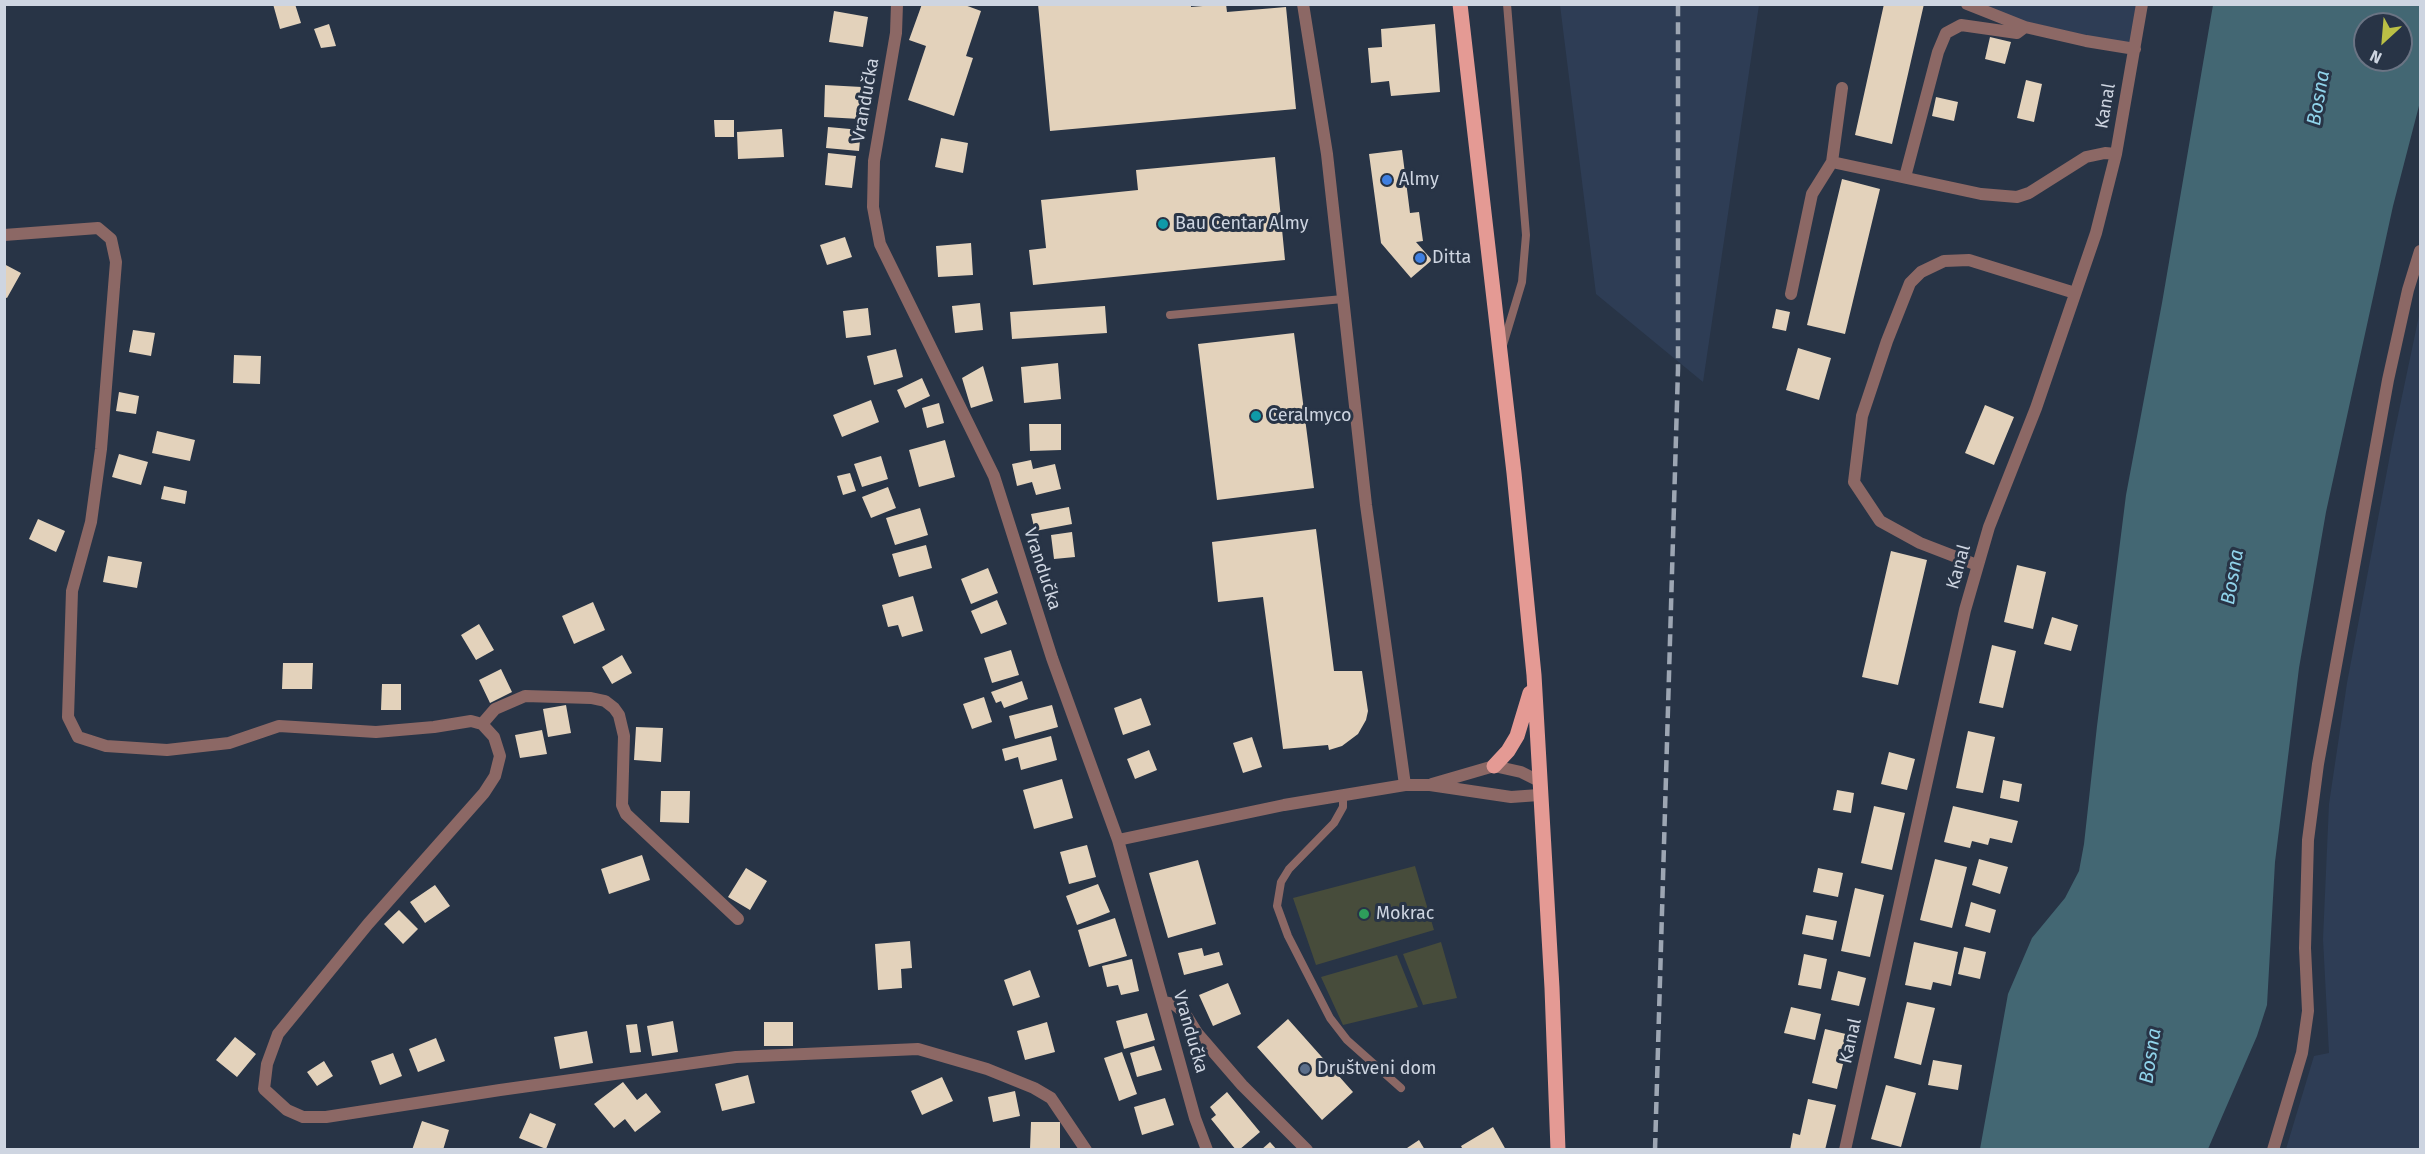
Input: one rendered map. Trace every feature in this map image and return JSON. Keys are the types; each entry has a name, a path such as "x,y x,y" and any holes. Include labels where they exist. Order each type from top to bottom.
{"main road":[{"path":"1460,4 1534,675 1552,988 1558,1149"},
{"path":"1494,766 1508,751 1517,735 1534,675"}],"street":[{"name":"Vrandučka","path":"897,4 896,33 874,160 873,207 880,244 994,476 1052,658 1118,840 1195,1118 1207,1149"},
{"path":"1304,4 1327,154 1366,505 1405,785"},
{"path":"1967,4 2025,27 2135,49"},
{"name":"Kanal","path":"1845,1149 1977,565 1989,527 2036,408 2096,233 2116,154 2142,4"},
{"path":"1905,177 1938,52 1946,33 1961,25 2017,33 2025,27"},
{"path":"1791,294 1812,194 1832,162 1842,88"},
{"path":"1832,162 1981,194 2017,197 2029,193 2086,157 2105,153 2116,154"},
{"path":"4,235 98,228 111,239 116,262 101,449 91,522 72,591 68,717 78,737 106,746 167,750 229,743 279,726 376,732 471,721 482,724 494,737 500,756 495,776 490,784 368,924 278,1034 267,1064 264,1089 287,1110 303,1117 355,1114 500,1090 736,1057 918,1049 987,1069 1034,1088 1051,1098 1086,1149"},
{"path":"2273,1149 2302,1053 2308,1011 2305,948 2308,840 2318,764 2388,380 2408,290 2421,251"},
{"path":"1977,565 1920,543 1880,521 1854,482 1862,416 1887,341 1910,283 1921,272 1944,261 1969,260 2076,293"},
{"path":"482,724 495,709 525,696 591,698 605,701 619,715 624,736 622,805 626,814 738,919"},
{"path":"1430,785 1494,766 1521,772 1539,788"},
{"path":"1118,840 1284,805 1405,785 1430,785 1511,797 1539,788"},
{"path":"1163,1002 1174,1004 1185,1012 1197,1033 1242,1085 1307,1149"}],"lane":[{"path":"1500,354 1522,282 1526,235 1507,4"},
{"path":"1170,315 1343,299"},
{"path":"1343,795 1343,807 1334,823 1289,869 1281,882 1277,906 1288,936 1330,1018 1347,1040 1401,1088"}],"shaded area":[{"path":"1560,5 1759,5 1703,382 1596,294"},
{"path":"1967,5 2140,5 2135,49 2086,41"},
{"path":"2420,311 2420,1149 2286,1149 2314,1056 2329,1053 2323,939 2329,804 2347,683 2393,439"}],"green space":[{"name":"Mokrac","path":"1415,866 1434,930 1316,965 1293,898"},
{"name":"Mokrac","path":"1441,942 1457,998 1423,1005 1403,954"},
{"name":"Mokrac","path":"1397,955 1418,1007 1343,1025 1321,977"}],"water":[{"name":"Bosna","path":"2213,5 2420,5 2420,102 2393,206 2326,512 2299,668 2275,862 2267,1005 2257,1036 2208,1149 1980,1149 2008,994 2032,938 2065,898 2079,871 2126,495 2162,303"}],"building":[{"path":"273,4 295,4 301,23 280,29"},
{"path":"922,4 962,4 981,11 966,56 973,58 954,116 908,100 926,46 909,40"},
{"path":"1038,4 1191,4 1191,7 1226,4 1227,12 1286,7 1296,109 1050,131"},
{"path":"1884,4 1924,4 1892,144 1855,135"},
{"path":"834,11 868,17 863,47 829,42"},
{"path":"329,24 336,46 321,48 314,29"},
{"path":"1435,24 1440,92 1391,96 1389,81 1371,83 1368,48 1382,47 1381,29"},
{"path":"1990,37 2011,42 2005,64 1985,59"},
{"path":"2026,80 2042,84 2034,122 2017,118"},
{"path":"825,85 862,87 860,119 824,117"},
{"path":"1936,97 1958,102 1954,121 1932,116"},
{"path":"714,120 734,120 734,137 715,137"},
{"path":"828,127 861,130 859,151 826,148"},
{"path":"782,129 784,157 738,159 737,132"},
{"path":"941,138 968,143 963,173 935,167"},
{"path":"1402,150 1410,213 1419,212 1423,241 1416,242 1432,260 1411,278 1381,243 1369,154"},
{"path":"828,153 856,156 852,188 825,185"},
{"name":"Bau Centar Almy","path":"1275,157 1285,260 1033,285 1029,250 1046,248 1041,200 1138,190 1136,170"},
{"path":"1842,179 1880,189 1845,334 1807,325"},
{"path":"845,237 852,257 827,265 820,245"},
{"path":"971,243 973,275 938,277 936,246"},
{"path":"4,264 21,273 7,298 4,297"},
{"path":"980,303 983,330 955,333 952,306"},
{"path":"1105,306 1107,333 1012,339 1010,312"},
{"path":"868,308 871,335 846,338 843,311"},
{"path":"1776,309 1790,312 1786,331 1772,328"},
{"path":"133,330 155,333 151,356 129,352"},
{"name":"Ceralmyco","path":"1294,333 1314,488 1217,500 1198,344"},
{"path":"1798,348 1831,358 1819,400 1786,390"},
{"path":"896,349 903,377 874,385 867,356"},
{"path":"234,355 261,356 260,384 233,383"},
{"path":"1058,363 1061,399 1024,403 1021,367"},
{"path":"983,366 993,401 971,408 962,378"},
{"path":"922,378 930,396 905,408 897,390"},
{"path":"119,392 139,396 136,414 116,411"},
{"path":"871,400 879,422 842,437 833,415"},
{"path":"939,403 944,423 927,428 922,408"},
{"path":"1985,405 2014,417 1994,465 1965,453"},
{"path":"1029,424 1061,424 1061,450 1030,451"},
{"path":"157,431 195,440 190,461 152,453"},
{"path":"945,440 955,477 919,487 909,450"},
{"path":"119,454 148,462 141,485 112,477"},
{"path":"881,456 888,479 862,487 854,464"},
{"path":"1031,460 1033,469 1055,464 1061,489 1036,495 1032,482 1017,486 1012,464"},
{"path":"850,473 856,491 843,495 837,476"},
{"path":"164,486 187,491 185,504 161,499"},
{"path":"888,487 896,508 871,518 862,497"},
{"path":"1069,507 1072,524 1035,531 1031,514"},
{"path":"920,508 928,535 895,545 886,518"},
{"path":"38,519 65,531 56,552 29,539"},
{"path":"1316,529 1334,671 1362,671 1368,711 1358,734 1342,746 1329,750 1328,745 1283,749 1263,597 1218,602 1212,542"},
{"path":"1072,532 1075,557 1054,559 1051,535"},
{"path":"926,545 932,568 899,577 892,554"},
{"path":"1891,551 1927,560 1898,685 1862,677"},
{"path":"108,556 142,562 137,588 103,582"},
{"path":"2017,565 2046,572 2033,629 2004,622"},
{"path":"988,568 998,593 971,604 961,579"},
{"path":"913,596 923,631 902,637 898,625 888,627 882,605"},
{"path":"997,600 1007,624 981,634 971,611"},
{"path":"593,602 605,630 574,644 562,616"},
{"path":"2052,617 2078,625 2071,651 2044,644"},
{"path":"479,624 494,650 476,660 461,635"},
{"path":"1992,645 2016,651 2003,708 1979,703"},
{"path":"1011,650 1019,675 992,683 984,658"},
{"path":"622,655 632,673 612,684 602,667"},
{"path":"283,663 313,663 312,689 282,689"},
{"path":"501,669 512,692 490,703 479,680"},
{"path":"1022,681 1028,699 1004,708 1001,701 996,703 991,692"},
{"path":"382,684 401,684 401,710 381,710"},
{"path":"984,697 992,722 972,729 963,704"},
{"path":"1141,698 1151,725 1123,735 1114,708"},
{"path":"566,705 571,733 548,737 543,709"},
{"path":"1052,705 1058,727 1015,739 1009,716"},
{"path":"636,727 663,728 661,762 634,760"},
{"path":"542,730 547,754 520,758 515,735"},
{"path":"1968,731 1995,737 1983,793 1956,788"},
{"path":"1051,736 1057,760 1021,770 1018,757 1005,761 1002,749"},
{"path":"1252,737 1262,767 1243,773 1233,743"},
{"path":"1149,750 1157,770 1135,779 1127,759"},
{"path":"1889,752 1915,759 1907,790 1881,784"},
{"path":"1062,779 1073,818 1034,829 1023,790"},
{"path":"2003,780 2022,784 2019,802 2000,798"},
{"path":"1837,790 1854,793 1851,813 1833,810"},
{"path":"661,791 690,791 689,823 660,822"},
{"path":"1874,806 1905,813 1892,870 1861,863"},
{"path":"1953,806 2018,821 2012,843 1990,838 1988,845 1972,841 1970,848 1944,842"},
{"path":"1087,845 1096,877 1069,884 1060,852"},
{"path":"642,855 650,880 609,894 601,869"},
{"path":"1935,859 1967,867 1952,928 1920,920"},
{"path":"1979,859 2008,867 2000,894 1972,885"},
{"path":"1198,860 1216,924 1168,938 1149,873"},
{"path":"746,868 767,881 750,910 728,897"},
{"path":"1818,868 1843,873 1838,897 1813,892"},
{"path":"1098,884 1110,912 1077,925 1066,896"},
{"path":"435,885 450,906 425,923 410,902"},
{"path":"1855,888 1884,895 1870,957 1841,951"},
{"path":"1971,902 1996,910 1990,933 1965,926"},
{"path":"399,910 418,929 403,944 384,924"},
{"path":"1806,915 1837,921 1833,940 1802,934"},
{"path":"1115,918 1127,956 1089,967 1078,930"},
{"path":"910,941 912,968 901,969 902,988 878,990 875,944"},
{"path":"1914,942 1958,952 1951,986 1933,982 1931,990 1905,985"},
{"path":"1964,947 1986,952 1980,979 1958,974"},
{"path":"1202,948 1204,956 1219,952 1223,965 1184,975 1178,953"},
{"path":"1804,954 1827,959 1821,989 1798,985"},
{"path":"1132,959 1139,991 1121,995 1118,985 1107,987 1102,966"},
{"path":"1030,970 1040,997 1013,1006 1004,980"},
{"path":"1838,971 1866,978 1859,1006 1831,1000"},
{"path":"1228,983 1241,1014 1213,1026 1199,995"},
{"path":"1907,1002 1935,1008 1921,1065 1894,1058"},
{"path":"1791,1007 1821,1014 1815,1040 1784,1033"},
{"path":"1147,1013 1155,1040 1124,1049 1116,1021"},
{"name":"Društveni dom","path":"1288,1019 1353,1092 1322,1120 1257,1047"},
{"path":"673,1021 678,1052 652,1056 647,1026"},
{"path":"764,1022 793,1022 793,1046 764,1046"},
{"path":"1047,1022 1055,1052 1025,1060 1017,1031"},
{"path":"637,1024 641,1052 630,1053 626,1025"},
{"path":"1825,1029 1850,1035 1837,1089 1812,1083"},
{"path":"587,1031 593,1063 560,1069 554,1037"},
{"path":"235,1037 256,1054 237,1077 216,1060"},
{"path":"436,1038 445,1061 418,1072 409,1049"},
{"path":"1154,1046 1162,1070 1137,1077 1130,1053"},
{"path":"1122,1052 1137,1094 1119,1101 1104,1058"},
{"path":"393,1053 402,1076 380,1085 371,1061"},
{"path":"1933,1060 1962,1065 1958,1090 1928,1085"},
{"path":"324,1061 333,1076 317,1086 307,1072"},
{"path":"748,1075 755,1103 722,1111 715,1084"},
{"path":"942,1077 953,1101 922,1115 911,1091"},
{"path":"623,1082 637,1100 646,1093 661,1112 635,1132 625,1119 614,1128 594,1104"},
{"path":"1886,1085 1916,1093 1901,1147 1871,1139"},
{"path":"1015,1091 1020,1116 993,1122 988,1097"},
{"path":"1227,1092 1260,1132 1239,1150 1236,1150 1211,1119 1216,1115 1210,1107"},
{"path":"1165,1098 1174,1125 1142,1135 1134,1107"},
{"path":"1808,1099 1836,1105 1825,1150 1790,1150 1793,1133 1800,1135"},
{"path":"530,1113 556,1124 546,1149 519,1138"},
{"path":"422,1121 449,1130 443,1150 412,1150"},
{"path":"1031,1122 1060,1122 1060,1149 1030,1149"},
{"path":"1493,1127 1506,1150 1463,1150 1461,1146"},
{"path":"1419,1140 1425,1150 1404,1150"},
{"path":"1270,1142 1277,1150 1261,1150"}],"railway":[{"path":"1655,1150 1678,369 1678,4"}],"place":[{"name":"Almy","path":"1387,180"},
{"name":"Bau Centar Almy","path":"1163,224"},
{"name":"Ditta","path":"1420,258"},
{"name":"Ceralmyco","path":"1256,416"},
{"name":"Mokrac","path":"1364,914"},
{"name":"Društveni dom","path":"1305,1069"}]}
